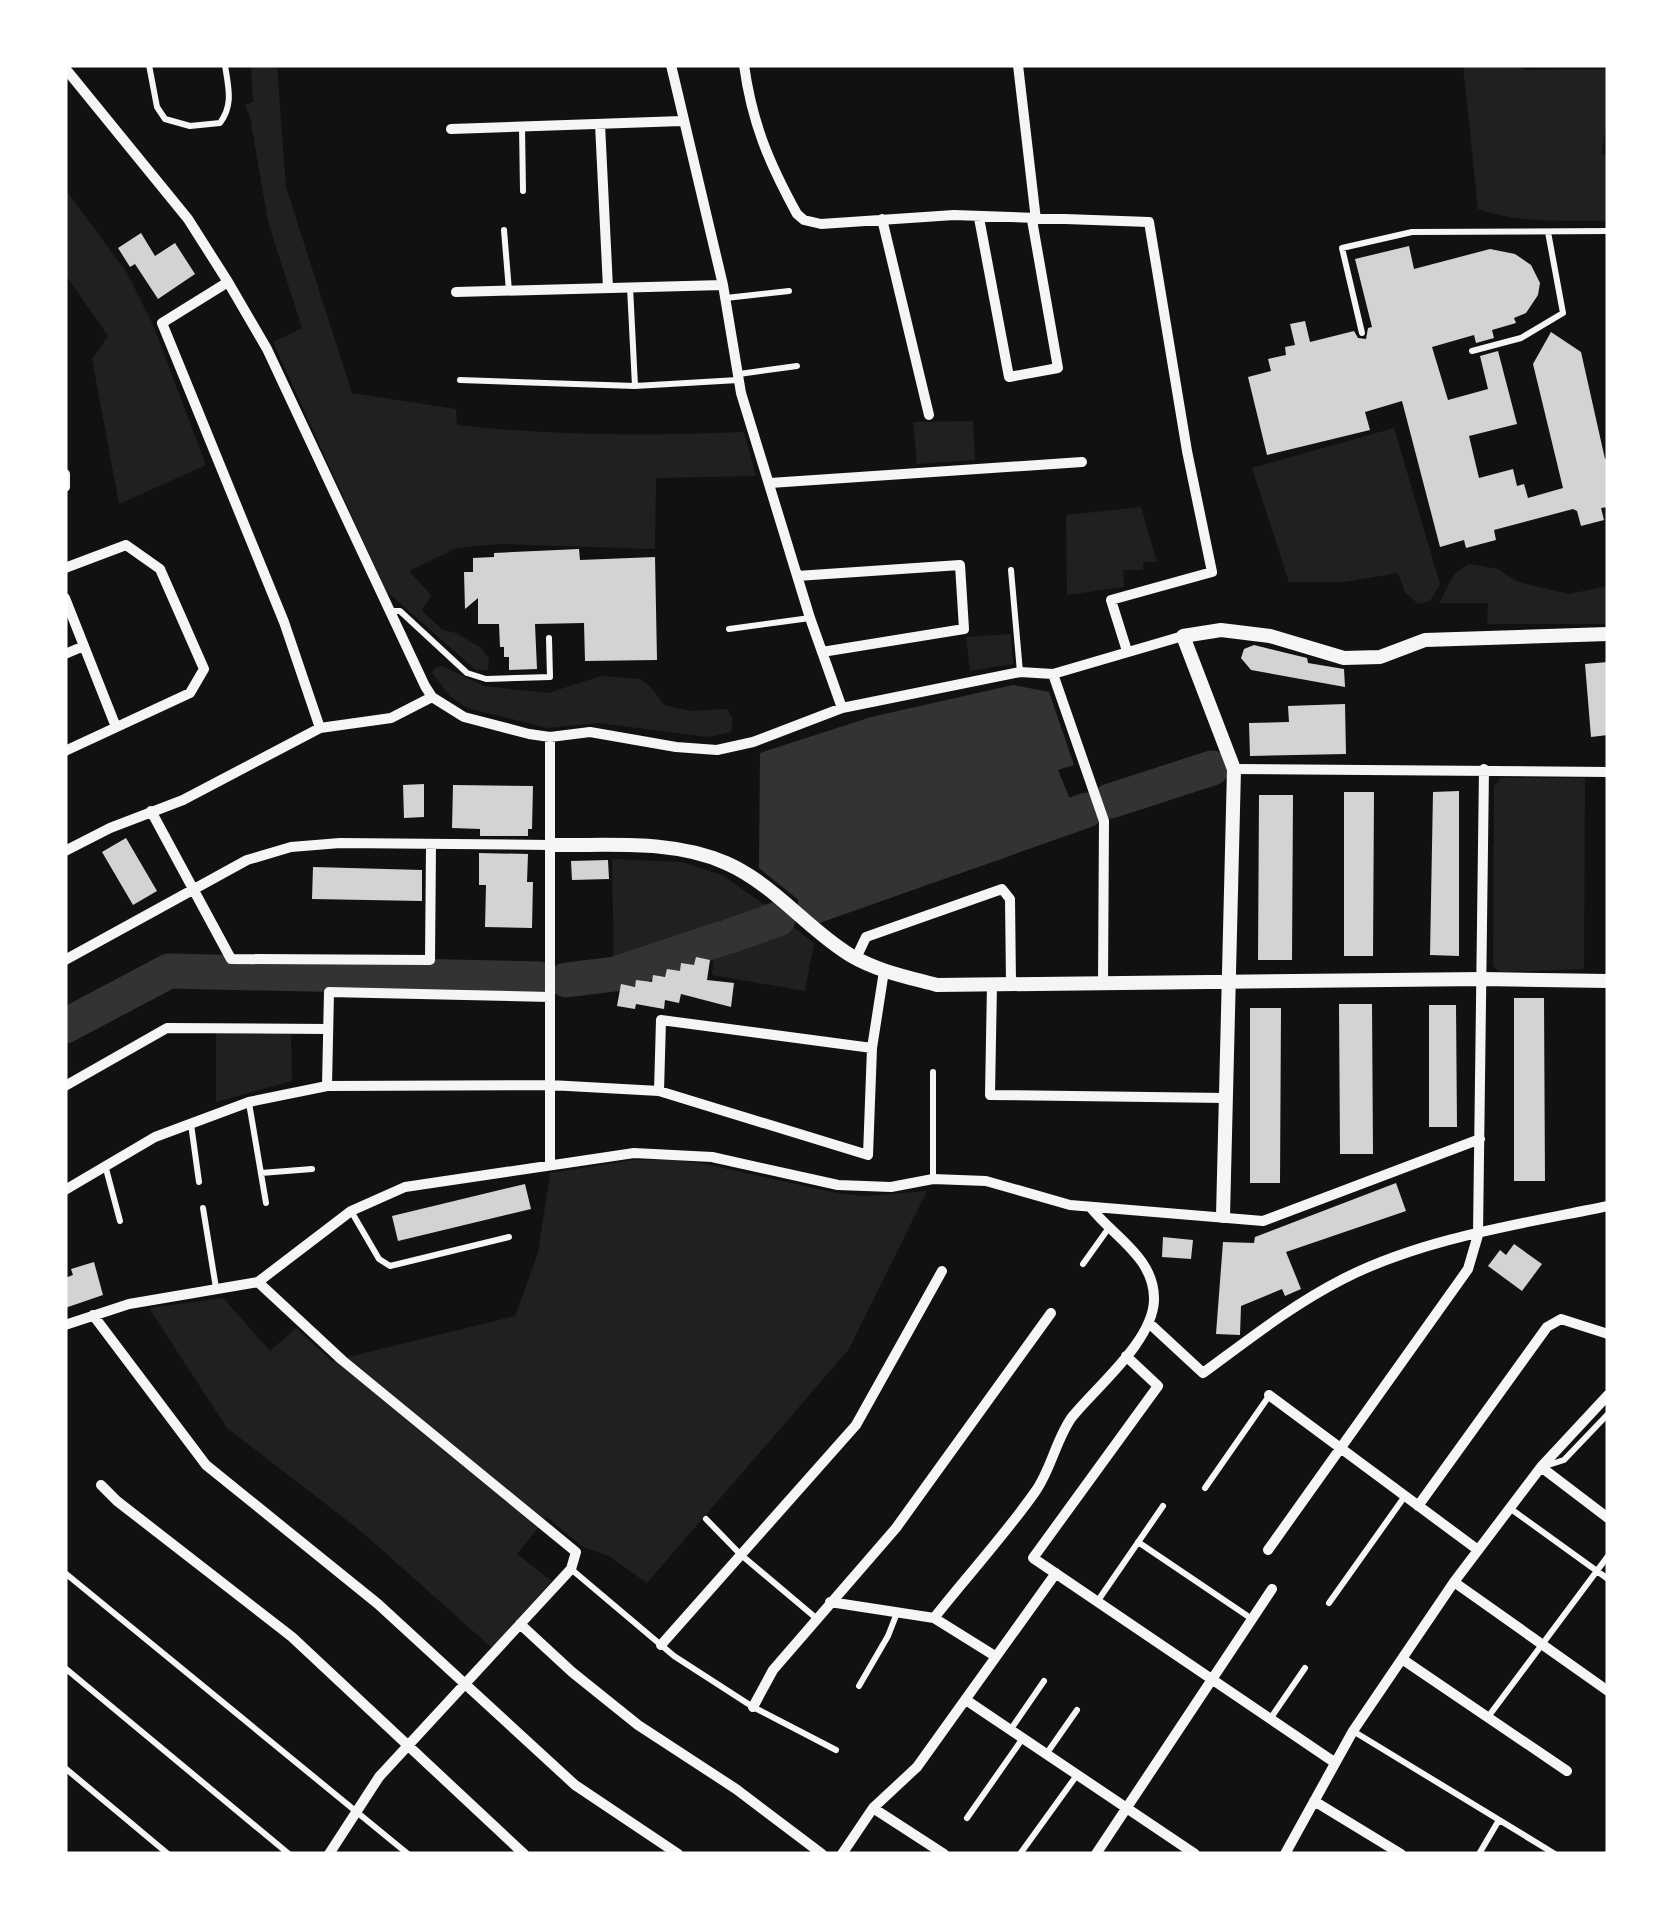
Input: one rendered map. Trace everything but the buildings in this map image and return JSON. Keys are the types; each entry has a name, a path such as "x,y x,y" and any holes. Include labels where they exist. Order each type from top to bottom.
{"street":[{"path":"671,65 723,284 738,377 810,618 842,708"},
{"path":"744,65 757,131 767,159 804,220 821,224 954,215 1149,222 1187,451 1212,572 1111,600 1127,651"},
{"path":"980,218 1009,377 1058,368 1034,220 1018,65"},
{"path":"65,68 188,219 228,282 266,349 432,698 464,717 550,736 590,732 717,750 753,742 842,708 1020,672 1053,674 1183,636 1220,630 1270,636 1344,658 1380,658 1424,640 1608,634"},
{"path":"450,129 682,121"},
{"path":"600,124 608,288"},
{"path":"882,219 929,415"},
{"path":"228,282 162,323 284,622 320,728"},
{"path":"456,292 723,284"},
{"path":"770,483 1082,462"},
{"path":"65,474 65,486"},
{"path":"65,568 126,545 160,569 204,669 190,693 65,751"},
{"path":"797,576 960,566 964,629 822,652"},
{"path":"65,598 116,727"},
{"path":"1183,636 1234,770 1224,1216"},
{"path":"65,654 84,646"},
{"path":"1053,674 1104,822 1103,983"},
{"path":"65,851 183,800 320,728 391,718 432,698"},
{"path":"550,736 550,1165"},
{"path":"1234,770 1608,772"},
{"path":"1268,1550 1468,1269 1478,1235 1484,770"},
{"path":"151,811 231,959 430,960 431,846"},
{"path":"65,960 246,860 290,847 551,845 684,849 738,869 856,958 884,971 938,984 1608,982"},
{"path":"856,958 866,937 1002,889 1010,899 1011,983"},
{"path":"65,1190 155,1136 248,1102 327,1086 550,1085 659,1091 868,1155 872,1048 884,971"},
{"path":"992,984 990,1096 1226,1098"},
{"path":"327,1086 329,992 550,993"},
{"path":"659,1091 661,1020 872,1048"},
{"path":"65,1086 167,1028 328,1029"},
{"path":"65,1325 130,1304 258,1282 351,1211 405,1188 550,1165 656,1152 712,1157 862,1188 933,1179 986,1181 1070,1205 1263,1221 1480,1139"},
{"path":"1149,1324 1203,1374 1264,1328 1346,1277 1412,1252 1608,1206"},
{"path":"934,1618 1036,1490 1069,1421 1149,1324 1154,1300 1150,1279 1133,1249 1108,1229 1091,1208"},
{"path":"661,1645 856,1426 942,1272"},
{"path":"258,1282 342,1360 576,1552 571,1569 380,1777 329,1854"},
{"path":"753,1707 773,1670 896,1528 1051,1312"},
{"path":"93,1315 206,1465 378,1604 574,1784 678,1854"},
{"path":"1418,1506 1548,1327 1561,1319 1608,1334"},
{"path":"1126,1356 1158,1386 1033,1558 1334,1762"},
{"path":"1270,1395 1478,1550"},
{"path":"1285,1854 1353,1731 1454,1582 1541,1467 1608,1395"},
{"path":"1541,1467 1608,1518"},
{"path":"102,1485 116,1501 292,1637 524,1854"},
{"path":"842,1854 873,1808 917,1767 1056,1574"},
{"path":"1454,1582 1608,1691"},
{"path":"1096,1854 1272,1589"},
{"path":"830,1602 934,1618 995,1656"},
{"path":"520,1624 638,1725 736,1790 822,1854"},
{"path":"1402,1659 1567,1771"},
{"path":"966,1700 1195,1854"},
{"path":"1314,1801 1401,1854"},
{"path":"873,1808 944,1854"}],"lane":[{"path":"149,65 157,108 165,119 190,126 220,123 227,113 230,102 224,65"},
{"path":"522,127 523,191"},
{"path":"504,230 509,290"},
{"path":"1362,333 1342,248 1412,232 1608,231"},
{"path":"1472,351 1521,338 1564,312 1548,232"},
{"path":"630,287 636,386"},
{"path":"725,298 789,292"},
{"path":"460,380 636,386 738,377 797,366"},
{"path":"1012,570 1020,672"},
{"path":"388,611 400,611 467,673 486,679 550,677 550,638"},
{"path":"728,629 810,618"},
{"path":"933,1179 934,1072"},
{"path":"248,1102 266,1202"},
{"path":"191,1122 199,1182"},
{"path":"105,1164 120,1221"},
{"path":"261,1173 312,1169"},
{"path":"203,1208 216,1289"},
{"path":"351,1211 379,1259 390,1266 510,1237"},
{"path":"1082,1264 1108,1229"},
{"path":"1206,1488 1270,1395"},
{"path":"1541,1467 1564,1460 1608,1414"},
{"path":"1329,1603 1405,1496"},
{"path":"1097,1602 1163,1506"},
{"path":"1511,1508 1608,1578"},
{"path":"706,1520 816,1618"},
{"path":"1138,1542 1252,1619"},
{"path":"1488,1717 1608,1556"},
{"path":"571,1569 661,1645 753,1707 836,1750"},
{"path":"65,1573 408,1854"},
{"path":"859,1686 898,1613"},
{"path":"65,1668 289,1854"},
{"path":"1270,1719 1305,1668"},
{"path":"1010,1730 1044,1681"},
{"path":"1046,1754 1076,1710"},
{"path":"1353,1731 1555,1854"},
{"path":"967,1818 1022,1738"},
{"path":"65,1768 168,1854"},
{"path":"1020,1854 1077,1775"},
{"path":"1479,1854 1499,1820"}],"shaded area":[{"path":"251,65 277,65 286,187 352,393 456,409 457,425 493,429 600,434 744,432 756,476 656,478 655,549 499,544 457,548 409,571 431,595 422,611 443,630 480,647 489,659 488,670 476,670 386,591 273,342 302,328 268,222 245,105 253,102"},
{"path":"1463,65 1514,65 1526,70 1608,69 1602,154 1608,157 1608,221 1526,219 1478,209"},
{"path":"65,189 127,273 153,325 206,465 119,504 92,359 108,336 65,274"},
{"path":"973,421 975,460 917,464 913,422"},
{"path":"1394,428 1440,584 1430,601 1418,604 1405,592 1398,573 1344,582 1289,582 1252,468"},
{"path":"1141,507 1157,562 1143,562 1143,570 1123,570 1124,587 1067,595 1066,515"},
{"path":"1469,564 1498,569 1518,582 1569,594 1608,586 1608,624 1487,624 1488,603 1439,603 1455,573"},
{"path":"1011,634 1013,664 970,671 966,637"},
{"path":"442,666 484,686 548,693 601,676 640,679 664,705 691,711 727,709 733,719 731,732 708,737 599,723 548,728 467,708 450,696 432,673"},
{"path":"1013,685 1049,692 1074,765 1058,770 1072,804 801,902 759,868 760,753 871,717"},
{"path":"1501,778 1585,778 1584,969 1500,972 1493,966 1494,786"},
{"path":"612,859 681,862 722,875 775,912 614,971"},
{"path":"788,923 814,943 805,991 712,975 715,948"},
{"path":"216,1033 291,1034 292,1081 216,1102"},
{"path":"633,1160 710,1165 863,1196 927,1191 849,1349 647,1583 609,1556 583,1547 547,1517 517,1554 552,1581 492,1648 362,1532 227,1428 149,1308 223,1298 270,1351 296,1328 332,1361 515,1316 538,1253 550,1173"}],"waterway":[{"path":"1110,801 1212,768"},
{"path":"815,906 1087,810"},
{"path":"730,936 778,919"},
{"path":"566,980 615,974 720,939"},
{"path":"65,1026 169,971 539,979"}]}
